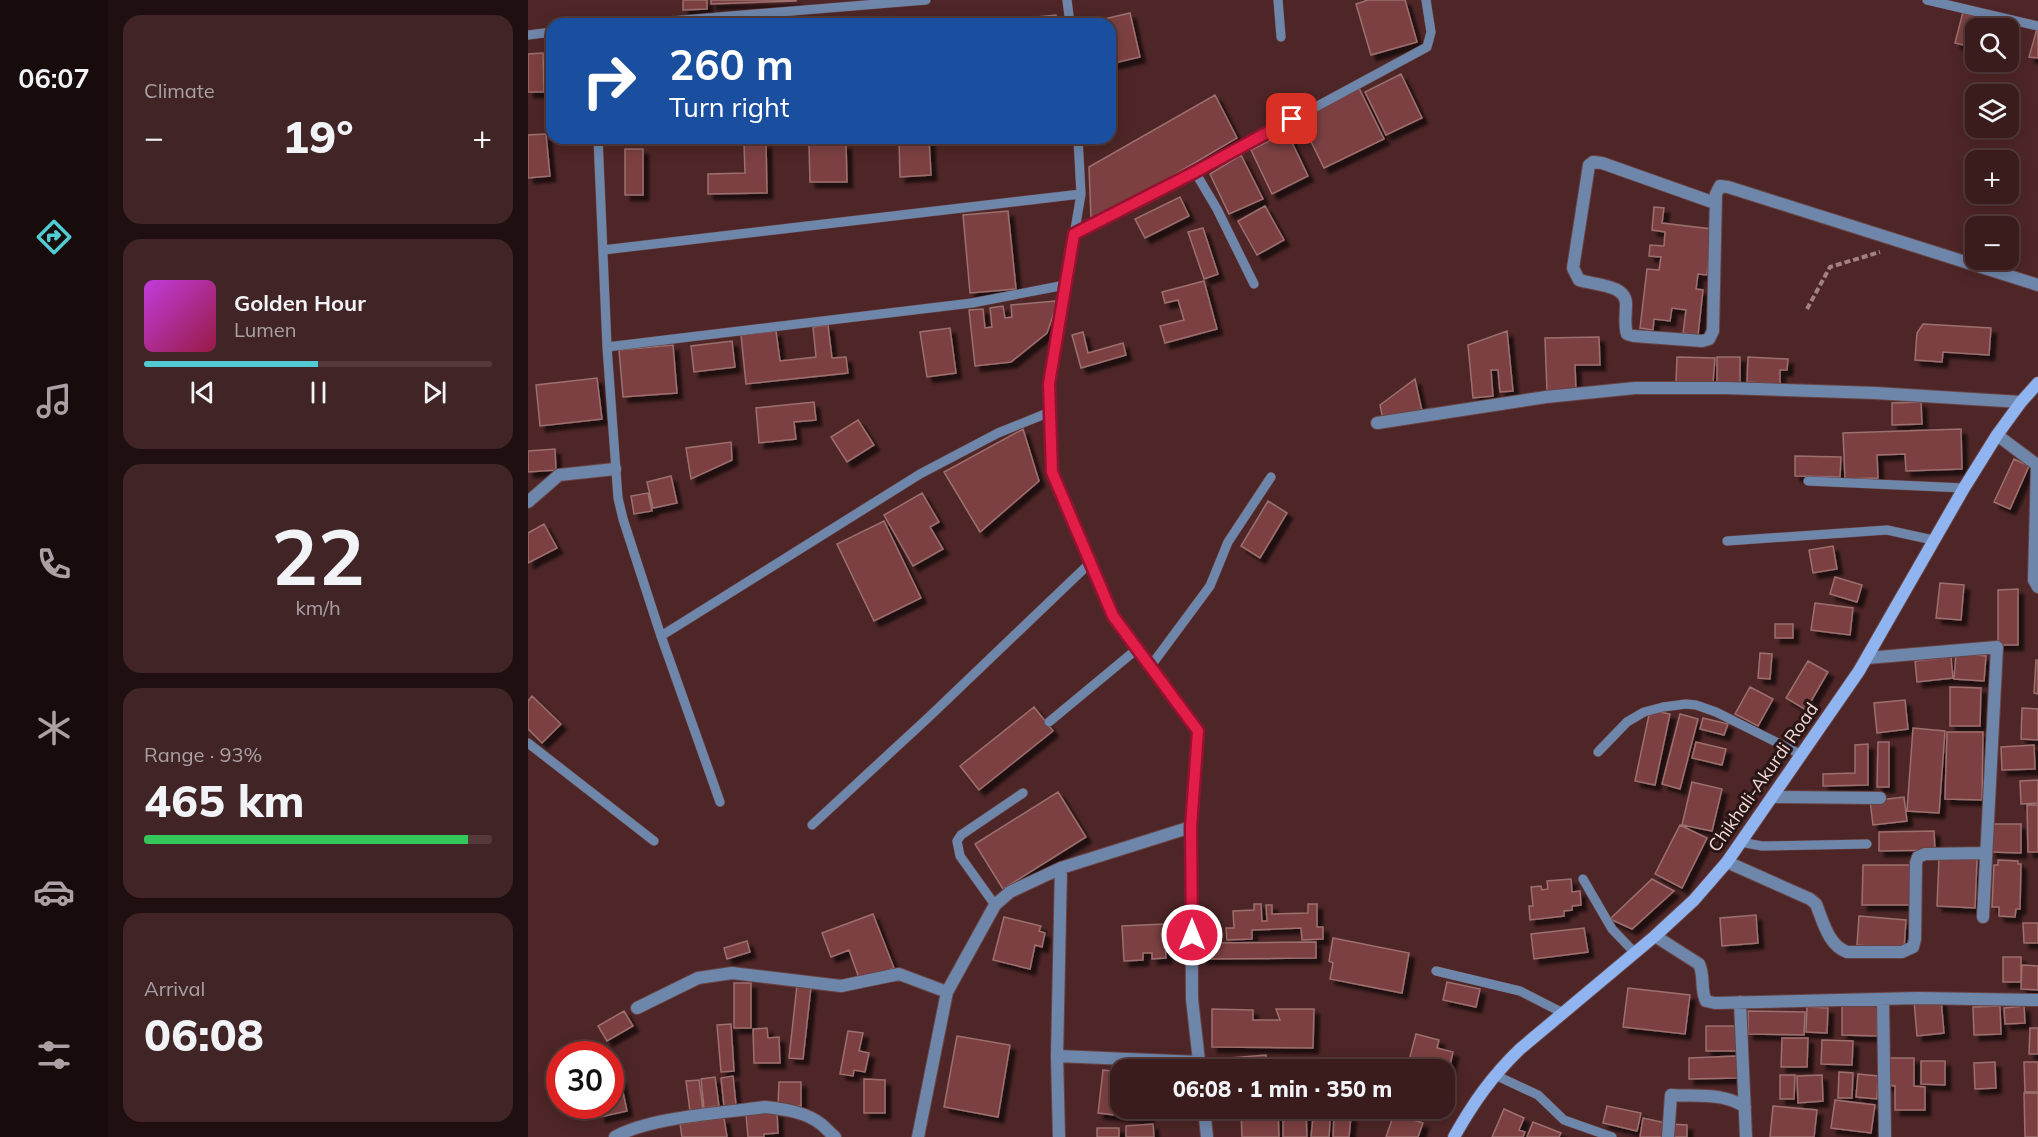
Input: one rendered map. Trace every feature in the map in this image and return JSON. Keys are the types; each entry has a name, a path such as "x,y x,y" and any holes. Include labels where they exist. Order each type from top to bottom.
{"main road":[{"name":"Chikhali-Akurdi Road","path":"1454,1137 1476,1099 1520,1049 1655,936 1694,900 1726,862 1867,658 1964,488 1997,435 2038,383"}],"street":[{"path":"1715,203 1602,163 1593,162 1589,165 1573,268 1579,280 1617,289 1624,294 1627,299 1627,334 1702,341 1709,339 1713,332 1715,203 1720,186 2038,285"},
{"path":"1377,423 1546,397 1635,388 1864,392 2021,402"},
{"path":"1997,435 2037,465 2034,580 2038,587"},
{"path":"528,502 559,475 615,469"},
{"path":"1867,658 1997,646 1983,917"},
{"path":"1772,797 1880,798"},
{"path":"918,1137 947,992 995,905 1010,892 1061,867 1191,827 1192,999 1199,1059"},
{"path":"1726,862 1810,899 1815,904 1833,944 1839,949 1847,952 1902,952 1913,947 1918,857 1925,854 1986,853"},
{"path":"1059,1137 1061,867"},
{"path":"1655,936 1699,964 1702,970 1706,1001 1715,1003 1883,999 2038,1000"},
{"path":"637,1008 698,978 732,972 841,986 899,974 947,992"},
{"path":"1883,999 1885,1137"},
{"path":"1740,1002 1746,1137"},
{"path":"1058,1056 1110,1060"},
{"path":"1668,1137 1671,1095 1716,1096 1734,1100 1745,1107"},
{"path":"615,1137 628,1130 676,1120 765,1107 778,1108 810,1117 835,1137"},
{"path":"1205,1119 1207,1137"}],"lane":[{"path":"708,18 926,0"},
{"path":"1067,0 1069,18"},
{"path":"1278,0 1281,37"},
{"path":"1074,234 1195,172 1427,47 1431,32 1426,0"},
{"path":"1927,0 2038,26"},
{"path":"528,35 546,33"},
{"path":"598,144 607,347 618,498 622,519 661,636 720,802"},
{"path":"1078,144 1081,194 1049,384 1052,472 1113,616 1198,731 1191,827"},
{"path":"1195,172 1217,209 1254,284"},
{"path":"603,250 1081,194"},
{"path":"607,347 972,303 1065,285"},
{"path":"661,636 920,474 998,433 1050,412"},
{"path":"1150,667 1210,586 1228,542 1271,477"},
{"path":"1808,481 1964,488"},
{"path":"1727,541 1887,530 1933,540"},
{"path":"812,825 1090,563"},
{"path":"1049,722 1137,649"},
{"path":"1598,752 1627,722 1644,712 1663,706 1686,704 1716,712 1800,754"},
{"path":"528,743 654,841"},
{"path":"995,905 960,856 957,841 961,835 1023,793"},
{"path":"1740,842 1762,846 1867,844"},
{"path":"1583,879 1612,929 1635,953"},
{"path":"1436,971 1520,991 1563,1013"},
{"path":"1495,1075 1538,1095 1564,1120 1612,1137"}],"path":[{"path":"1807,309 1830,267 1906,243"}],"building":[{"path":"683,0 707,0 707,9 683,10"},
{"path":"711,0 796,0 796,1 711,4"},
{"path":"1368,0 1405,0 1417,42 1371,55 1356,4"},
{"path":"1963,12 1991,18 1965,18 1965,45 1955,43"},
{"path":"1130,13 1140,57 1116,63 1116,18 1109,18"},
{"path":"1056,15 1056,18 1027,18"},
{"path":"2037,29 2038,58 2029,57"},
{"path":"543,53 544,92 528,92 528,54"},
{"path":"1401,74 1422,118 1386,135 1365,92"},
{"path":"1359,88 1384,139 1324,168 1299,117"},
{"path":"1215,95 1237,138 1116,209 1091,219 1089,167"},
{"path":"1287,132 1308,176 1272,194 1251,150"},
{"path":"546,134 550,176 528,178 528,135"},
{"path":"744,144 766,144 767,193 708,194 708,174 745,173"},
{"path":"846,144 847,182 810,182 809,145"},
{"path":"899,144 929,144 931,175 900,177"},
{"path":"625,149 643,149 643,195 625,195"},
{"path":"1241,155 1263,199 1229,214 1210,174"},
{"path":"1180,197 1189,216 1145,238 1135,219"},
{"path":"1265,206 1284,240 1257,255 1238,221"},
{"path":"1654,207 1664,208 1662,223 1712,229 1707,275 1698,274 1696,289 1703,290 1698,335 1683,333 1686,310 1672,308 1670,321 1654,319 1653,330 1640,328 1647,269 1659,270 1661,257 1649,256 1650,245 1664,246 1665,232 1652,230"},
{"path":"1008,211 1016,289 970,293 963,215"},
{"path":"1203,228 1218,274 1204,279 1188,232"},
{"path":"1204,281 1217,329 1165,343 1160,326 1184,320 1178,300 1165,303 1162,292"},
{"path":"1055,301 1056,307 1047,333 1011,362 975,366 969,310 983,309 985,328 992,327 990,308 1003,306 1005,318 1012,317 1011,305"},
{"path":"1923,324 1991,328 1989,355 1943,352 1942,362 1915,360 1917,333"},
{"path":"828,325 832,358 846,357 848,373 746,384 741,335 776,331 780,361 816,357 813,327"},
{"path":"950,328 956,373 927,377 920,332"},
{"path":"1507,331 1513,391 1500,392 1498,370 1491,370 1493,396 1473,398 1468,345"},
{"path":"1083,332 1088,353 1123,343 1126,355 1081,368 1072,335"},
{"path":"1599,337 1600,365 1575,365 1576,391 1547,392 1545,338"},
{"path":"732,341 735,367 694,372 691,346"},
{"path":"673,345 677,393 623,397 619,350"},
{"path":"1677,357 1715,358 1713,383 1676,382"},
{"path":"1717,357 1740,357 1740,383 1717,383"},
{"path":"1748,357 1788,359 1787,370 1780,370 1780,384 1747,382"},
{"path":"597,378 602,419 540,426 536,385"},
{"path":"1415,379 1422,411 1383,419 1380,405"},
{"path":"814,402 816,420 794,422 796,439 759,443 756,408"},
{"path":"1921,402 1922,424 1892,425 1892,403"},
{"path":"858,420 874,445 847,462 831,437"},
{"path":"1023,429 1039,481 980,532 944,472"},
{"path":"1961,429 1962,469 1906,471 1905,454 1877,455 1878,478 1845,479 1843,433"},
{"path":"731,442 732,460 691,479 686,448"},
{"path":"555,449 556,470 528,472 528,451"},
{"path":"1795,456 1841,457 1840,477 1795,476"},
{"path":"2014,459 2029,466 2010,509 1994,502"},
{"path":"671,476 677,503 653,508 647,482"},
{"path":"648,493 652,511 634,514 631,496"},
{"path":"922,493 939,522 930,527 943,549 913,566 884,515"},
{"path":"1268,501 1287,513 1260,558 1241,546"},
{"path":"884,521 921,598 874,621 837,544"},
{"path":"544,524 557,548 528,563 528,533"},
{"path":"1833,546 1837,569 1813,573 1809,550"},
{"path":"1835,577 1862,585 1857,602 1830,594"},
{"path":"1940,583 1964,585 1961,620 1936,618"},
{"path":"2018,589 2018,645 1998,645 1998,590"},
{"path":"1815,603 1853,608 1850,635 1811,630"},
{"path":"1775,624 1793,624 1793,638 1775,638"},
{"path":"1760,653 1772,654 1770,679 1758,678"},
{"path":"1956,653 1986,656 1984,681 1954,679"},
{"path":"1951,657 1953,678 1917,682 1915,661"},
{"path":"2036,660 2038,660 2038,694 2034,693"},
{"path":"1808,661 1828,672 1806,710 1786,698"},
{"path":"1750,687 1773,699 1758,726 1735,714"},
{"path":"1950,687 1981,688 1980,726 1950,726"},
{"path":"532,696 561,724 542,743 528,729 528,701"},
{"path":"1905,700 1908,729 1877,733 1874,703"},
{"path":"1034,707 1053,731 979,790 960,766"},
{"path":"2022,708 2038,709 2038,740 2021,739"},
{"path":"1650,710 1670,714 1655,785 1635,781"},
{"path":"1680,714 1698,719 1680,789 1662,784"},
{"path":"1703,718 1728,724 1724,735 1700,729"},
{"path":"1913,728 1945,731 1939,813 1907,811"},
{"path":"1947,732 1983,732 1982,800 1945,799"},
{"path":"1696,742 1726,749 1722,765 1692,758"},
{"path":"1878,742 1889,742 1889,787 1877,787"},
{"path":"1868,744 1868,785 1823,786 1823,774 1855,773 1855,745"},
{"path":"2034,745 2035,769 2002,770 2001,747"},
{"path":"2038,780 2038,803 2021,804 2020,781"},
{"path":"1692,782 1722,789 1712,831 1682,825"},
{"path":"1058,792 1086,837 1003,889 975,844"},
{"path":"1904,797 1907,821 1873,825 1870,801"},
{"path":"2027,805 2038,805 2038,852 2028,852"},
{"path":"1991,824 2021,824 2021,853 1991,852"},
{"path":"1680,825 1707,838 1682,888 1655,874"},
{"path":"1934,831 1935,850 1879,851 1879,832"},
{"path":"1939,858 1977,859 1975,908 1937,906"},
{"path":"1998,860 2018,861 2018,864 2021,864 2020,909 2016,909 2015,917 1999,916 1999,907 1992,907 1994,865 1998,865"},
{"path":"1863,865 1910,865 1910,905 1862,905"},
{"path":"1571,879 1572,892 1580,891 1581,905 1572,906 1572,910 1564,911 1564,916 1530,920 1529,906 1533,906 1531,887 1541,886 1542,890 1548,889 1547,881"},
{"path":"1652,879 1674,891 1632,929 1610,919"},
{"path":"1254,904 1261,904 1262,921 1267,921 1266,905 1272,905 1272,914 1308,913 1308,904 1317,904 1317,927 1323,927 1323,939 1302,940 1301,928 1252,930 1252,939 1227,940 1226,928 1234,928 1233,911 1254,910"},
{"path":"873,914 894,968 860,981 849,950 831,957 822,933"},
{"path":"1756,915 1758,943 1722,946 1720,918"},
{"path":"1859,916 1906,920 1904,949 1857,945"},
{"path":"1004,917 1041,926 1039,931 1045,933 1042,947 1035,945 1030,969 993,960"},
{"path":"2023,923 2038,923 2038,943 2024,943"},
{"path":"1164,924 1166,958 1152,959 1152,953 1143,953 1143,960 1124,961 1122,926"},
{"path":"1584,928 1588,952 1534,959 1531,934"},
{"path":"1333,938 1409,953 1402,993 1330,979 1333,963 1329,961"},
{"path":"747,941 750,952 727,959 724,948"},
{"path":"1316,942 1316,958 1202,959 1202,943"},
{"path":"2003,957 2021,957 2021,982 2003,982"},
{"path":"2022,965 2038,966 2038,990 2021,989"},
{"path":"1447,982 1480,989 1476,1007 1443,1000"},
{"path":"734,983 751,983 751,1028 734,1028"},
{"path":"797,985 811,987 803,1059 789,1058"},
{"path":"1628,988 1690,995 1685,1034 1623,1027"},
{"path":"1941,999 1944,1033 1917,1036 1914,1001"},
{"path":"1842,1003 1877,1003 1877,1036 1842,1035"},
{"path":"2000,1006 2001,1034 1974,1035 1973,1007"},
{"path":"2024,1006 2025,1023 2005,1024 2004,1008"},
{"path":"1807,1007 1828,1008 1827,1033 1806,1032"},
{"path":"1212,1009 1253,1010 1253,1020 1280,1020 1276,1009 1314,1009 1313,1048 1212,1047"},
{"path":"624,1011 633,1026 607,1041 598,1026"},
{"path":"1748,1011 1805,1012 1804,1035 1748,1034"},
{"path":"731,1024 734,1071 721,1072 717,1025"},
{"path":"1706,1026 1737,1026 1737,1051 1706,1051"},
{"path":"767,1028 768,1038 779,1037 780,1063 754,1063 753,1029"},
{"path":"2030,1028 2038,1028 2038,1054 2029,1054"},
{"path":"848,1031 863,1033 859,1051 869,1053 865,1072 854,1070 853,1076 840,1074"},
{"path":"1416,1034 1439,1040 1437,1048 1453,1052 1451,1059 1409,1059"},
{"path":"957,1036 1010,1045 998,1117 944,1107"},
{"path":"1782,1038 1808,1038 1807,1067 1781,1067"},
{"path":"1822,1040 1853,1041 1852,1065 1821,1064"},
{"path":"1266,1055 1266,1059 1231,1059"},
{"path":"1737,1056 1738,1078 1689,1079 1689,1058"},
{"path":"1887,1058 1914,1058 1914,1086 1925,1087 1925,1110 1895,1110 1895,1086 1886,1085"},
{"path":"1921,1061 1945,1061 1945,1085 1921,1084"},
{"path":"1995,1062 1996,1088 1975,1089 1974,1063"},
{"path":"2024,1062 2038,1062 2038,1092 2025,1092"},
{"path":"1103,1070 1110,1071 1110,1114 1098,1113"},
{"path":"1839,1072 1853,1073 1852,1098 1838,1098"},
{"path":"1858,1074 1878,1076 1877,1099 1856,1097"},
{"path":"1780,1075 1795,1075 1794,1099 1780,1099"},
{"path":"1822,1075 1823,1101 1798,1103 1797,1076"},
{"path":"733,1076 736,1105 724,1106 721,1078"},
{"path":"715,1077 719,1106 704,1108 701,1079"},
{"path":"864,1079 885,1080 885,1113 864,1113"},
{"path":"699,1080 703,1110 690,1111 686,1081"},
{"path":"779,1082 801,1082 801,1106 778,1106"},
{"path":"2024,1093 2038,1093 2038,1137 2025,1137"},
{"path":"1835,1100 1875,1105 1871,1133 1831,1128"},
{"path":"1607,1106 1641,1113 1637,1131 1603,1123"},
{"path":"1773,1106 1817,1110 1814,1137 1770,1137"},
{"path":"1504,1109 1524,1118 1519,1130 1525,1132 1523,1137 1492,1137"},
{"path":"777,1112 778,1133 764,1134 764,1137 748,1137 746,1114"},
{"path":"724,1118 727,1137 682,1137 680,1124"},
{"path":"1643,1118 1666,1123 1664,1137 1640,1137"},
{"path":"1241,1119 1278,1119 1279,1137 1242,1137"},
{"path":"1283,1119 1306,1119 1307,1137 1283,1137"},
{"path":"1313,1119 1330,1119 1329,1137 1311,1137"},
{"path":"1334,1119 1351,1119 1349,1137 1333,1137"},
{"path":"1392,1119 1410,1119 1423,1123 1418,1137 1386,1137"},
{"path":"1533,1122 1561,1133 1559,1137 1527,1137"},
{"path":"1153,1124 1154,1137 1126,1137 1126,1126"},
{"path":"1671,1124 1687,1125 1687,1137 1671,1137"},
{"path":"1097,1128 1119,1128 1119,1137 1097,1137"}],"route":[{"path":"1192,935 1191,827 1198,731 1113,616 1052,472 1049,384 1074,234 1292,119"}]}
